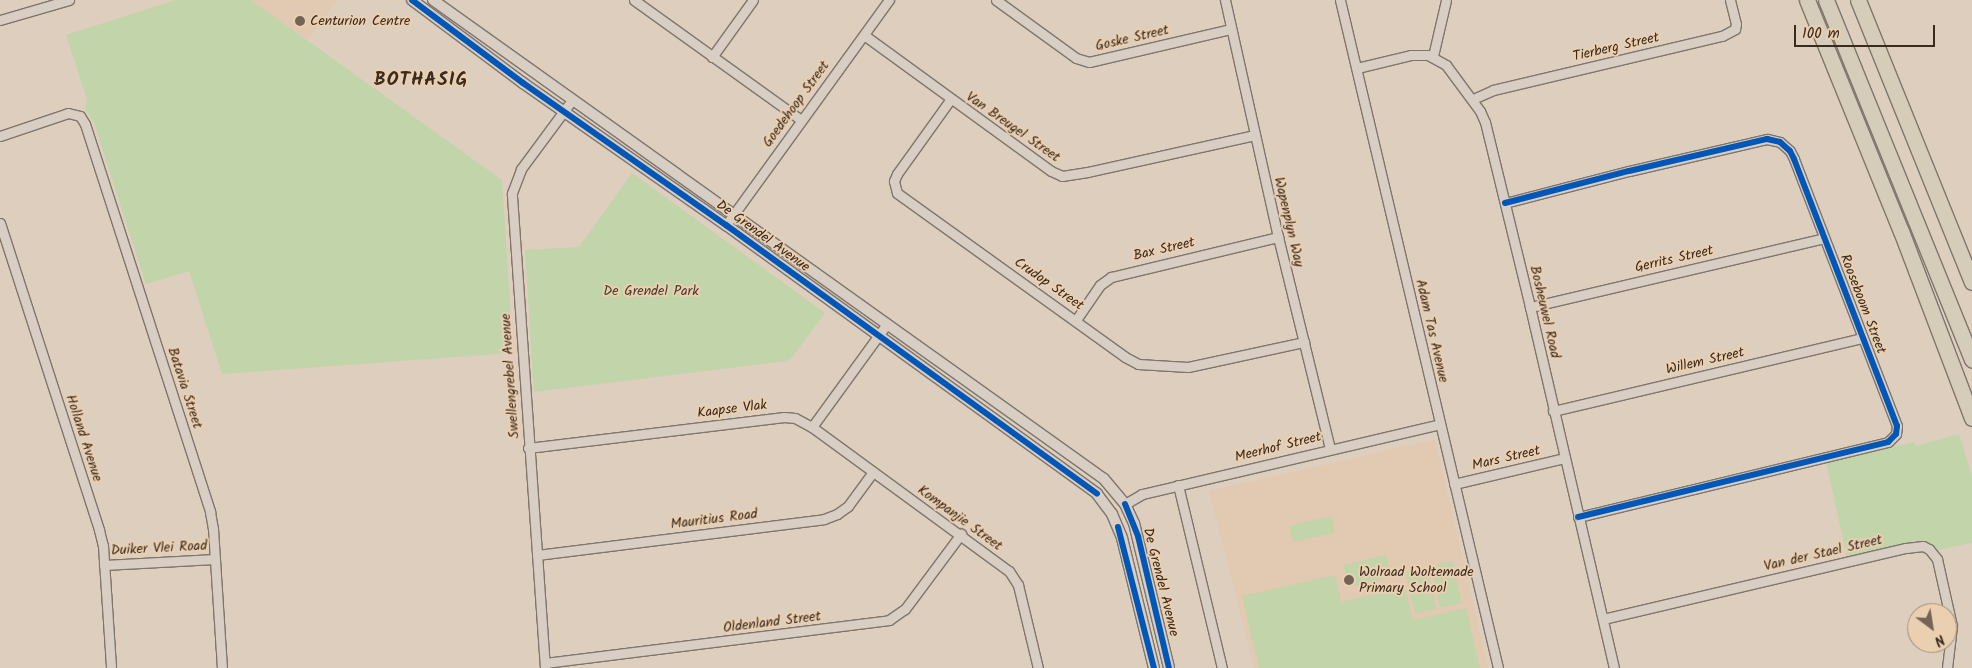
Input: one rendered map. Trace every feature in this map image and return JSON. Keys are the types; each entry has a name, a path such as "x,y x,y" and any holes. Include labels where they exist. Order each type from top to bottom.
{"highway":[{"path":"1807,0 1901,231 1972,418"},
{"path":"1826,0 1972,359"},
{"path":"1858,0 1972,282"},
{"path":"1922,160 1972,258"}],"street":[{"path":"0,20 69,0"},
{"name":"De Grendel Avenue","path":"412,0 563,112 726,225 1097,494 1109,509 1118,528 1154,668"},
{"name":"De Grendel Avenue","path":"433,0 1104,479 1125,504 1138,536 1169,668"},
{"path":"634,0 801,120"},
{"path":"712,57 753,0"},
{"name":"Goedehoop Street","path":"726,225 889,0"},
{"name":"Goske Street","path":"996,0 1076,58 1089,62 1232,29"},
{"name":"Wapenplyn Way","path":"1225,0 1278,237 1330,449"},
{"name":"Adam Tas Avenue","path":"1340,0 1498,668"},
{"path":"1357,68 1417,54 1433,56 1446,0"},
{"name":"Tierberg Street","path":"1473,99 1493,90 1722,36 1731,32 1736,24 1730,0"},
{"name":"Van Breugel Street","path":"864,35 950,100 1051,171 1062,176 1255,135"},
{"name":"Bosheuwel Road","path":"1433,56 1446,65 1473,99 1485,122 1614,668"},
{"name":"Swellengrebel Avenue","path":"545,666 528,448 512,193 521,169 572,100"},
{"name":"Crudop Street","path":"950,100 897,174 894,184 897,192 1125,357 1138,364 1179,368 1197,366 1304,342"},
{"name":"Batavia Street","path":"0,136 68,114 80,116 85,124 210,512 222,668"},
{"name":"Rooseboom Street","path":"1505,203 1629,171 1773,140 1780,142 1790,151 1897,423 1897,431 1890,441 1578,516"},
{"name":"Holland Avenue","path":"0,223 100,530 111,668"},
{"name":"Bax Street","path":"1076,320 1100,285 1111,277 1278,237"},
{"name":"Gerrits Street","path":"1530,307 1824,238"},
{"path":"812,427 886,325"},
{"name":"Willem Street","path":"1553,411 1862,338"},
{"name":"Kaapse Vlak","path":"528,448 784,417 795,418 812,427"},
{"name":"Meerhof Street","path":"1125,504 1142,494 1440,424"},
{"name":"Kompanjie Street","path":"812,427 961,534 1009,571 1016,580 1038,668"},
{"name":"Mars Street","path":"1454,484 1565,458"},
{"name":"Mauritius Road","path":"537,555 824,519 837,514 848,506 873,472"},
{"path":"1178,485 1222,668"},
{"path":"1097,494 1111,503 1125,504 1119,516 1118,528"},
{"name":"Oldenland Street","path":"545,666 890,620 905,610 961,534"},
{"name":"Van der Stael Street","path":"1603,619 1906,548 1923,546 1929,549 1937,559 1952,626 1947,668"},
{"name":"Duiker Vlei Road","path":"104,565 215,559"}],"shaded area":[{"name":"Centurion Centre","path":"251,0 337,0 308,40"},
{"name":"Wolraad Woltemade Primary School","path":"1435,440 1488,668 1254,668 1209,491"}],"green space":[{"path":"176,0 251,0 502,180 513,351 510,353 222,374 189,271 146,284 93,120 85,110 87,99 66,35"},
{"name":"De Grendel Park","path":"632,173 825,313 793,356 786,361 534,392 525,250 579,247"},
{"path":"1959,434 1972,476 1972,543 1937,550 1928,543 1916,541 1847,557 1826,462 1914,442 1916,446"},
{"path":"1331,516 1335,533 1293,542 1289,526"},
{"path":"1386,555 1391,577 1348,587 1343,565"},
{"path":"1452,561 1462,603 1440,608 1431,566"},
{"path":"1427,567 1437,609 1415,614 1406,572"},
{"path":"1335,575 1341,602 1405,587 1413,620 1466,608 1480,668 1259,668 1242,596"}],"cycle path":[{"path":"412,0 523,83 726,225 1097,494"},
{"path":"1505,203 1629,171 1767,139 1780,142 1790,151 1794,159 1897,426 1896,434 1888,442 1578,517"},
{"path":"1125,504 1138,536 1169,668"},
{"path":"1118,527 1154,668"}],"place":[{"name":"Centurion Centre","path":"300,21"},
{"name":"Wolraad Woltemade Primary School","path":"1349,580"}],"district":[{"name":"BOTHASIG","path":"421,81"}]}
